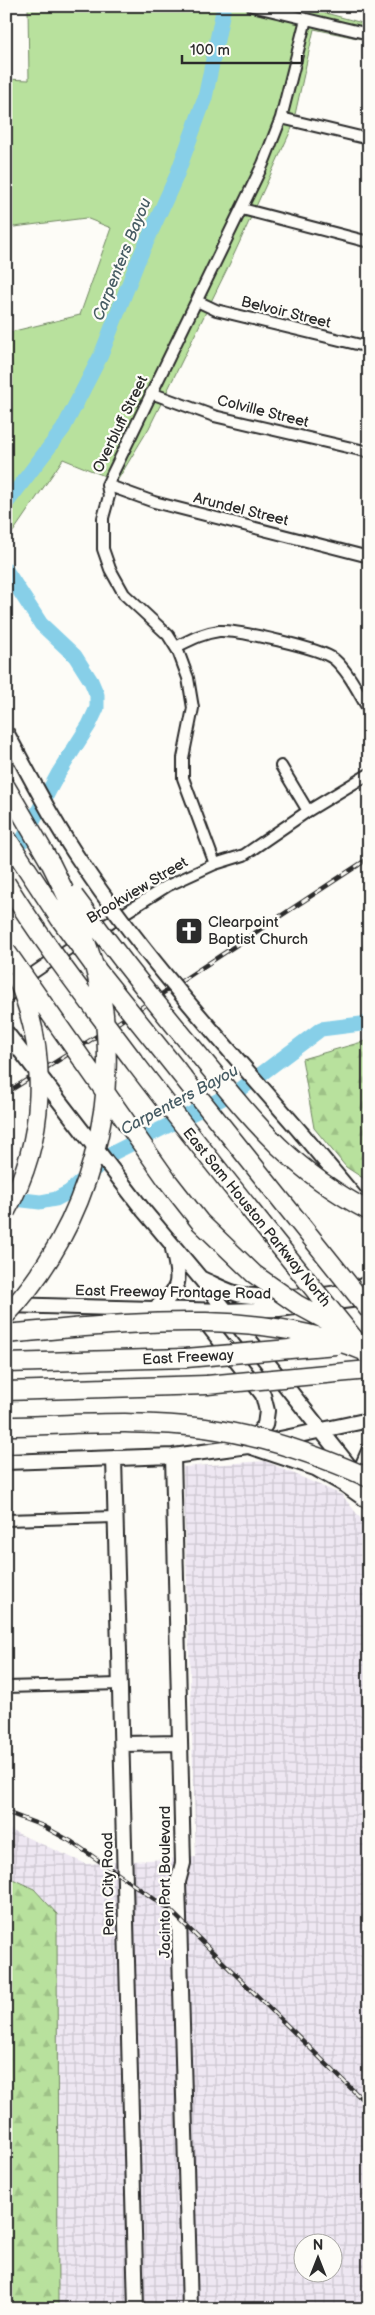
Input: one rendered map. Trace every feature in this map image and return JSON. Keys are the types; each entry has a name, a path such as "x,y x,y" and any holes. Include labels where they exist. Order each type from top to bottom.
{"highway":[{"path":"6,787 51,864 82,930 97,978 106,1036 103,1105 93,1158 82,1191 65,1231 44,1267 26,1294 6,1315"},
{"name":"East Sam Houston Parkway North","path":"6,837 60,920 98,971 369,1310"},
{"path":"51,864 118,955 253,1121 283,1152 311,1176 369,1212"},
{"name":"East Sam Houston Parkway North","path":"6,883 34,926 131,1056 369,1355"},
{"path":"6,952 167,1180 214,1238 254,1274 274,1289 315,1315 369,1341"},
{"path":"6,959 22,989 29,1012 37,1051 39,1082 36,1125 30,1154 20,1182 6,1211"},
{"path":"6,1334 169,1322 224,1322 306,1334 369,1355"},
{"name":"East Freeway","path":"6,1363 186,1358 272,1352 369,1341"},
{"name":"East Freeway","path":"6,1391 207,1385 369,1370"},
{"path":"6,1426 131,1424 210,1429 279,1443 316,1455 369,1478"}],"main road":[{"path":"6,732 81,863 132,934 217,1037 369,1212"},
{"path":"6,1032 144,1212 201,1279 369,1491"},
{"path":"154,1309 171,1297 175,1289 178,1267 173,1246"},
{"path":"201,1279 240,1295 312,1296 348,1291 369,1282"},
{"name":"East Freeway Frontage Road","path":"6,1305 226,1311 279,1309 369,1298"},
{"path":"182,1309 207,1324 263,1395 267,1412 265,1425 248,1446"},
{"path":"258,1351 264,1327 279,1309"},
{"path":"6,1462 173,1456 248,1446 369,1420"},
{"path":"248,1446 315,1468 345,1485 369,1502"},
{"path":"369,1451 362,1466 369,1485"},
{"name":"Jacinto Port Boulevard","path":"173,1456 182,1863 178,1882 190,2309"},
{"name":"Penn City Road","path":"114,1458 123,1744 124,1877 136,2309"},
{"path":"123,1744 179,1743"}],"street":[{"path":"252,6 369,34"},
{"name":"Overbluff Street","path":"214,864 183,778 183,758 193,708 188,678 176,647 168,635 124,594 110,570 103,549 103,518 109,496 107,485 242,209 281,118 306,19"},
{"path":"281,118 369,139"},
{"path":"242,209 369,242"},
{"name":"Belvoir Street","path":"197,301 216,310 369,347"},
{"name":"Colville Street","path":"151,393 214,416 369,452"},
{"name":"Arundel Street","path":"107,485 154,502 369,557"},
{"path":"176,647 203,634 226,631 318,651 333,658 344,670 369,710"},
{"path":"281,766 308,811"},
{"name":"Brookview Street","path":"6,998 23,980 44,964 167,886 214,864 244,855 308,811 369,774"},
{"path":"6,1520 115,1517"},
{"path":"6,1687 120,1684"}],"shaded area":[{"path":"265,1461 342,1495 369,1529 369,2309 6,2309 6,1828 86,1864 196,1857 183,1467"}],"green space":[{"path":"28,6 300,6 366,24 362,39 314,29 292,128 230,263 149,428 117,481 63,459 13,532 6,527 6,333 80,315 111,228 86,218 6,228 6,79 29,80"},
{"path":"369,1040 369,1182 346,1167 314,1128 302,1059"},
{"path":"6,1876 34,1889 57,1914 58,2309 6,2309"}],"waterway":[{"name":"Carpenters Bayou","path":"6,504 63,429 101,355 137,263 176,177 205,98 224,6"},
{"name":"Carpenters Bayou","path":"6,570 41,624 75,656 91,681 97,695 97,708 89,725 58,774 22,841 6,851"},
{"name":"Carpenters Bayou","path":"6,1198 40,1202 56,1199 69,1192 113,1153 241,1089 321,1029 369,1023"}],"railway":[{"path":"6,1093 113,1026 369,858"},
{"path":"6,1812 43,1826 72,1842 170,1910 369,2106"}],"place":[{"name":"Clearpoint Baptist Church","path":"189,931"}]}
